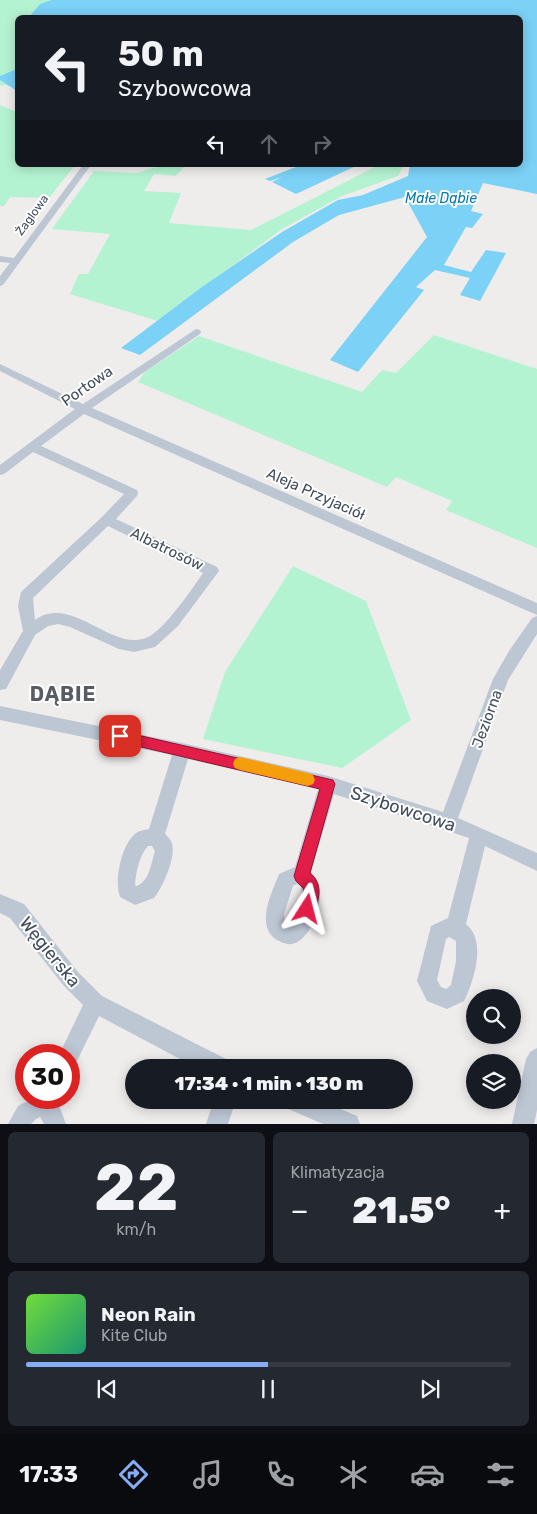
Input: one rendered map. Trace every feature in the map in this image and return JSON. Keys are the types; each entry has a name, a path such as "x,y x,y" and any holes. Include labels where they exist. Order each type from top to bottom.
{"street":[{"name":"Żaglowa","path":"0,282 86,167"},
{"path":"0,259 16,261"},
{"name":"Portowa","path":"0,471 82,408 196,332"},
{"path":"0,367 82,408"},
{"name":"Aleja Przyjaciół","path":"82,408 537,609"},
{"path":"0,684 30,632 25,606 26,596 132,494 32,447"},
{"path":"0,456 13,461"},
{"name":"Albatrosów","path":"30,632 36,626 46,621 73,620 125,647 150,644 171,623 212,571 107,520"},
{"name":"Jeziorna","path":"448,822 501,680 518,648 537,622"},
{"name":"Szybowcowa","path":"0,713 182,750 328,784 448,822 479,834 537,862"},
{"path":"155,837 182,750"},
{"path":"301,876 328,784"},
{"path":"454,928 479,834"},
{"name":"Węgierska","path":"1,903 17,911 71,979 95,1003 203,1059"},
{"path":"75,1044 95,1003"},
{"path":"523,1124 536,1073"},
{"path":"18,1124 24,1114 30,1109"},
{"path":"217,1124 222,1109"},
{"path":"315,1109 349,1124"}],"green space":[{"path":"0,0 63,0 65,15 15,15 15,83 0,86"},
{"path":"0,105 15,111 15,167 73,167 49,198 10,197 4,206 0,206"},
{"path":"156,167 184,167 176,176 154,174 144,191 181,193 169,223 251,230 375,167 403,167 398,176 342,196 282,229 158,321 70,294 79,274 88,274 110,234 52,229 94,171 137,173"},
{"path":"434,335 537,369 537,548 446,510 452,501 396,477 387,487 138,382 145,372 199,336 362,392 382,370 396,373"},
{"path":"293,566 366,601 411,720 342,768 203,739 225,672"}],"water":[{"name":"Małe Dąbie","path":"52,0 537,0 537,194 483,183 471,211 483,214 472,228 466,227 444,265 471,272 486,250 506,253 480,301 460,295 470,278 435,270 416,287 424,290 358,372 330,360 427,237 405,197 339,215 293,242 140,355 121,348 202,287 282,232 338,200 363,195 408,176 410,167 523,167 523,15 31,15 40,4"},
{"path":"15,70 15,90 0,80 0,76"},
{"path":"296,167 354,167 296,194 272,182 282,177 270,181 265,179"}],"slow traffic":[{"path":"240,764 308,780"}],"district":[{"name":"DĄBIE","path":"63,694"}],"route":[{"path":"120,736 328,784 301,876 311,884 312,891 307,909"}]}
